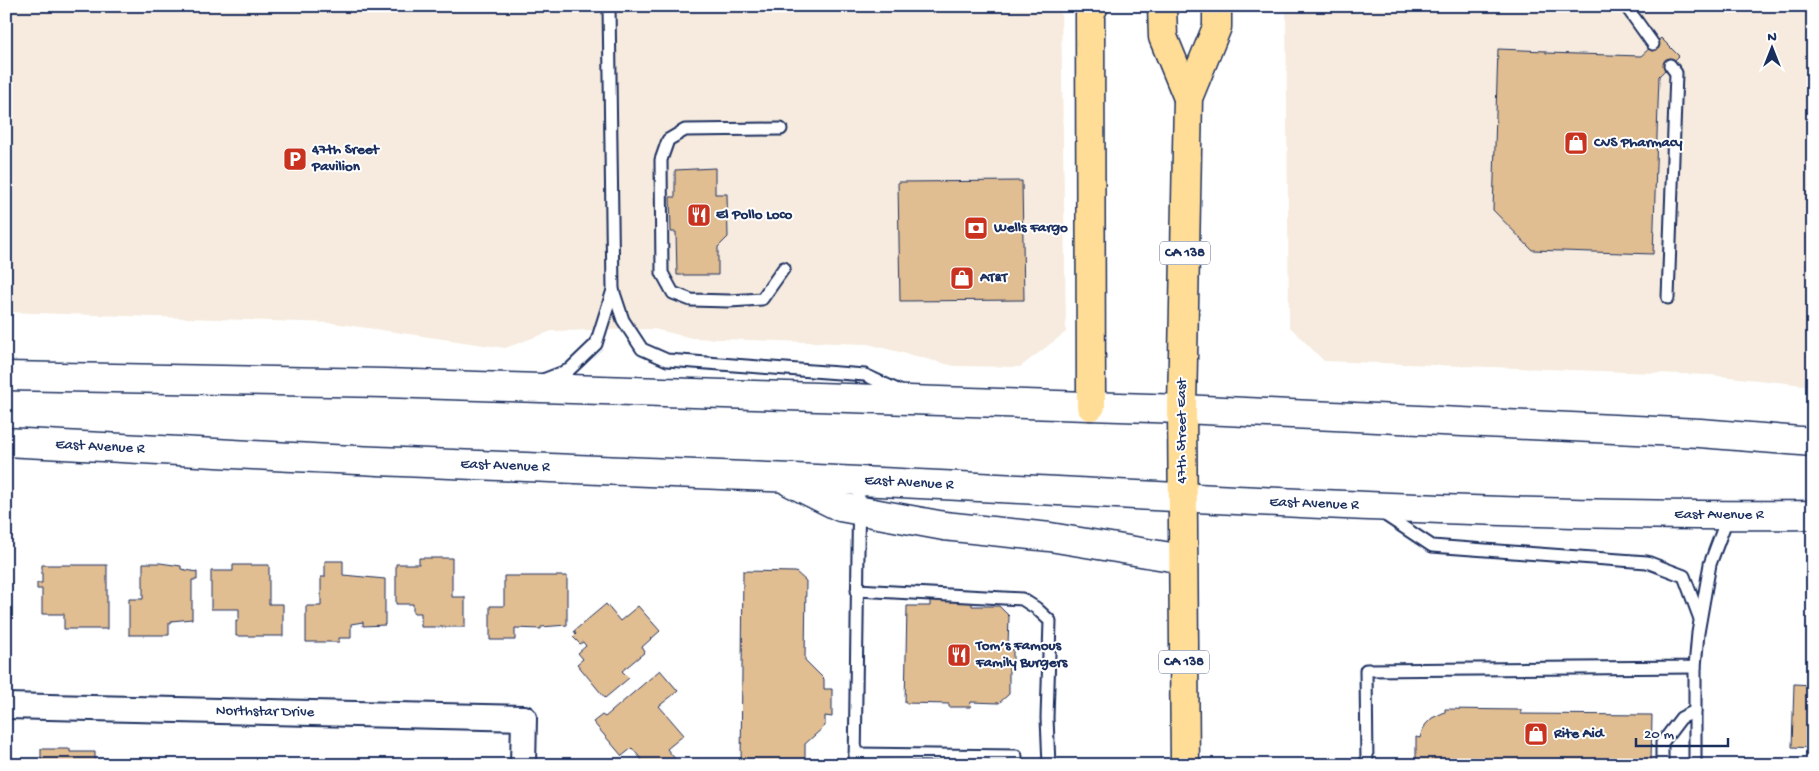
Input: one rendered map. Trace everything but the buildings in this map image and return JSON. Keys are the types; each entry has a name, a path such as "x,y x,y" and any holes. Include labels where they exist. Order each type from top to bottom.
{"highway":[{"path":"1091,406 1090,14 1094,6"},
{"name":"47th Street East","path":"1162,6 1162,36 1188,98"},
{"name":"47th Street East","path":"1185,765 1182,409 1188,98 1217,27 1217,6"}],"main road":[{"path":"6,376 522,387 1182,409 1700,433 1813,442"},
{"name":"East Avenue R","path":"6,442 375,461 859,481 1182,499 1373,507 1728,516 1813,515"},
{"path":"782,478 840,507 858,511 944,526 1050,537 1182,559"}],"street":[{"name":"Northstar Drive","path":"6,706 524,718 523,765"}],"lane":[{"path":"609,6 613,290 623,320 642,349 667,360 865,375 920,400"},
{"path":"1628,6 1628,9 1654,44"},
{"path":"1668,298 1676,73 1670,65"},
{"path":"781,129 685,130 668,140 662,160 662,273 672,293 691,300 729,301 762,299 784,268"},
{"path":"522,387 569,370 596,344 613,290"},
{"path":"859,481 855,759 1016,756 1016,765"},
{"path":"1373,507 1432,546 1647,562 1684,576 1700,621"},
{"path":"1695,765 1695,668 1700,621 1710,564 1728,516"},
{"path":"857,590 1022,599 1036,608 1050,621 1049,765"},
{"path":"1367,765 1366,670 1695,668"},
{"path":"1662,765 1662,744 1681,718 1695,711"}],"shaded area":[{"name":"47th Sreet Pavilion","path":"6,6 1061,6 1066,332 1020,367 954,366 868,344 692,338 654,329 552,331 505,348 333,323 6,312"},
{"path":"1286,6 1813,6 1813,386 1710,375 1324,361 1289,326"}],"place":[{"name":"CVS Pharmacy","path":"1576,143"},
{"name":"47th Sreet Pavilion","path":"295,159"},
{"name":"El Pollo Loco","path":"699,215"},
{"name":"Wells Fargo","path":"976,228"},
{"name":"AT&T","path":"962,278"},
{"name":"Tom’s Famous Family Burgers","path":"959,655"},
{"name":"Rite Aid","path":"1536,734"}]}
